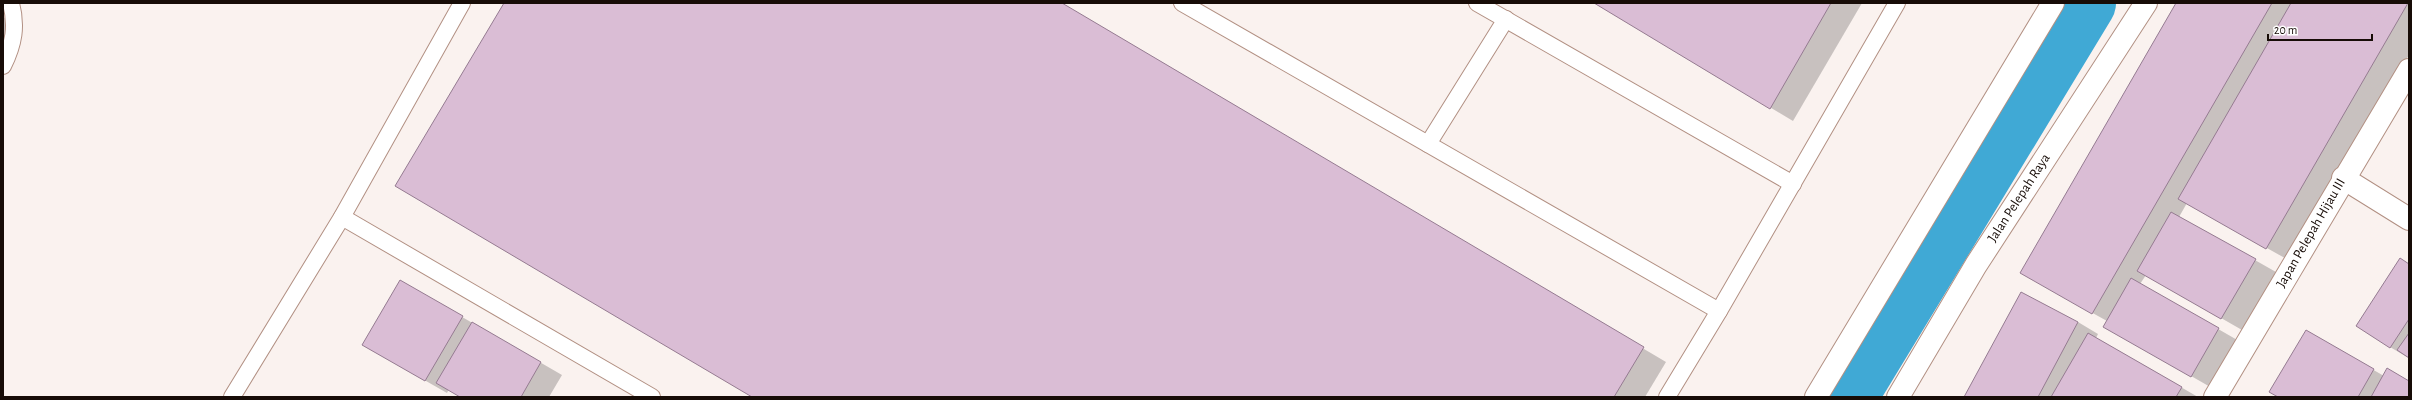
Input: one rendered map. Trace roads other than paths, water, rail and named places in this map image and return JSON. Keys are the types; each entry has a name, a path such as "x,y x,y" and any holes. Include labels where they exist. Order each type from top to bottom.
{"street":[{"path":"1816,397 2053,3"},
{"name":"Jalan Pelepah Raya","path":"1898,397 1976,265 2146,3"},
{"name":"Japan Pelepah Hijau III","path":"2214,397 2343,178 2409,70"},
{"path":"2343,178 2409,219"}],"lane":[{"path":"3,66 10,52 16,21 11,3"},
{"path":"232,397 342,217 462,3"},
{"path":"1182,3 1720,311"},
{"path":"1477,3 1793,184"},
{"path":"1667,397 1720,311 1897,3"},
{"path":"1428,144 1506,19"},
{"path":"342,217 652,397"}],"waterway":[{"path":"1846,397 2085,3"}]}
